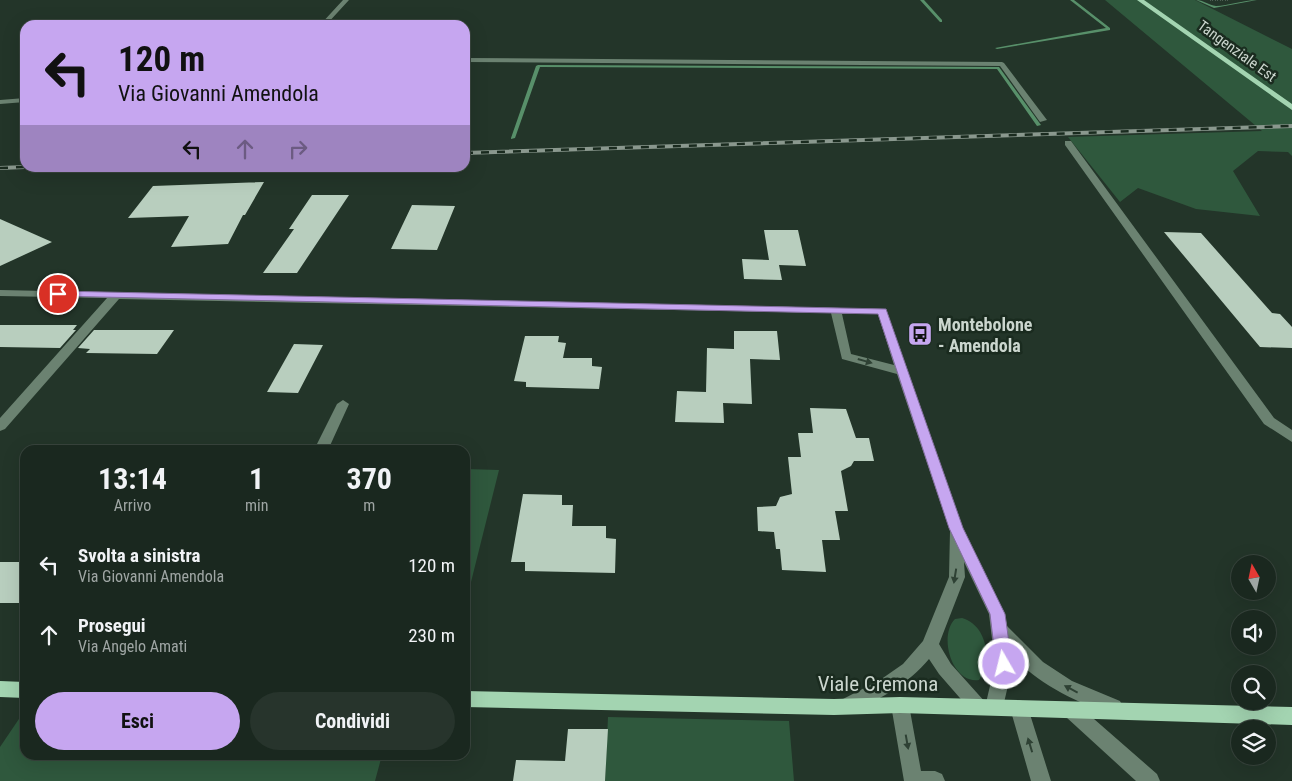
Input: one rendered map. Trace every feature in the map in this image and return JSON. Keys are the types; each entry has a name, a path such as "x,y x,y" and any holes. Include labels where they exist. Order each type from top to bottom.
{"main road":[{"name":"Tangenziale Est","path":"1140,0 1292,108"},
{"path":"0,689 20,690"},
{"name":"Viale Cremona","path":"470,699 845,707 900,705 1292,716"}],"street":[{"path":"328,20 346,0"},
{"path":"470,60 1002,64 1043,120"},
{"path":"0,102 20,100"},
{"path":"1068,143 1269,421 1292,437"},
{"path":"0,293 882,312 956,528 997,614 1004,664 987,707 946,669 930,645"},
{"path":"0,426 116,295"},
{"path":"836,310 846,356 902,371"},
{"path":"323,445 343,404"},
{"path":"845,707 886,686 909,670 930,645 957,577 956,528"},
{"path":"999,629 1013,647 1044,675 1090,699 1133,712"},
{"path":"900,705 913,780 935,781"},
{"path":"1020,708 1041,781"},
{"path":"1072,711 1150,781"}],"path":[{"path":"1210,0 1230,0"}],"green space":[{"path":"1105,0 1195,0 1292,49 1292,156 1288,152 1258,151 1233,171 1260,216 1196,209 1138,188 1120,202 1068,137 1262,131"},
{"path":"470,469 499,470 470,586"},
{"path":"962,618 977,628 985,644 986,663 979,680 961,675 950,657 948,636 950,627 955,619"},
{"path":"20,717 20,760 381,760 375,781 0,781 0,747"},
{"path":"608,717 789,721 794,781 605,781"}],"building":[{"path":"264,182 245,215 243,215 228,244 171,247 189,216 128,218 153,186"},
{"path":"312,195 349,195 297,273 263,273 294,229 289,229"},
{"path":"412,205 455,206 437,250 391,249"},
{"path":"0,219 52,242 0,266"},
{"path":"764,230 798,230 806,266 779,265 782,280 744,279 742,259 769,260"},
{"path":"1164,232 1201,233 1272,313 1280,314 1292,327 1292,348 1260,347"},
{"path":"0,325 77,325 73,330 76,330 60,348 0,347"},
{"path":"94,330 174,330 157,354 86,353 90,349 78,348"},
{"path":"734,331 777,331 780,360 750,359 752,404 723,403 724,423 675,422 677,391 706,392 707,348 734,349"},
{"path":"525,336 559,336 558,342 566,343 563,358 592,358 592,366 602,367 599,389 526,387 526,382 514,381"},
{"path":"294,344 323,345 298,393 267,392"},
{"path":"810,408 846,409 856,438 869,438 874,461 854,461 851,466 841,471 848,511 835,511 840,540 822,540 826,572 782,570 780,549 776,549 774,532 758,531 757,507 776,506 780,497 792,494 788,457 801,457 798,433 813,433"},
{"path":"523,494 562,495 562,505 573,505 572,526 606,526 606,538 616,539 615,573 525,571 525,562 511,562"},
{"path":"0,562 20,562 20,603 0,603"},
{"path":"568,729 608,729 605,781 513,781 516,760 565,761"}],"waterway":[{"path":"922,0 941,21"},
{"path":"997,48 1109,29 1072,0"},
{"path":"1198,0 1214,7 1255,0"},
{"path":"513,138 538,66 998,68 1039,125"}],"railway":[{"path":"470,153 1292,126"},
{"path":"0,168 20,167"}],"place":[{"name":"Montebolone - Amendola","path":"920,334"}],"route":[{"path":"58,294 882,312 956,528 997,614 1004,664"}]}
